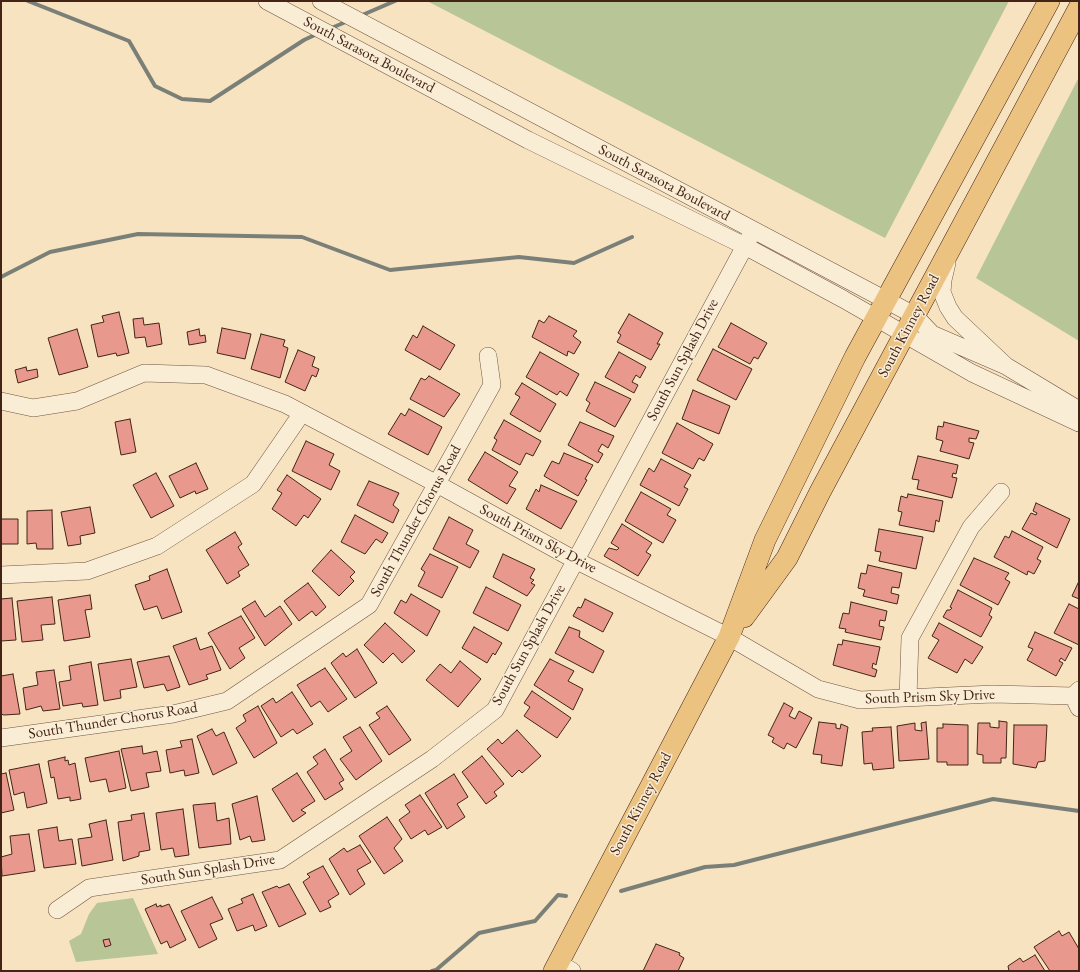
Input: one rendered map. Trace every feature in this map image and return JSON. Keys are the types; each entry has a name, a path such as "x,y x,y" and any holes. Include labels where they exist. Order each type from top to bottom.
{"main road":[{"name":"South Kinney Road","path":"561,968 729,637 765,540 881,310 1048,1"},
{"name":"South Kinney Road","path":"729,637 787,558 820,492 1079,8"}],"street":[{"name":"South Sarasota Boulevard","path":"267,1 528,140 745,246 881,310 914,315 932,334 1006,366"},
{"name":"South Sarasota Boulevard","path":"321,1 753,230 881,310 904,334 972,373 1079,423"},
{"name":"South Sun Splash Drive","path":"57,910 89,888 280,860 432,759 495,710 753,230"},
{"path":"952,245 943,280 942,292 948,308 955,318 1006,366 1079,410"},
{"name":"South Thunder Chorus Road","path":"1,738 173,714 227,701 369,605 492,385 488,356"},
{"name":"South Prism Sky Drive","path":"1,401 33,408 77,401 144,373 206,375 285,404 437,484 575,560 729,637 818,689 860,700 993,694 1077,698"},
{"path":"1,575 87,571 157,546 253,484 302,413"},
{"path":"908,698 910,638 971,527 1001,492"}],"green space":[{"path":"427,1 1009,1 885,238"},
{"path":"1079,77 1079,341 976,278"},
{"path":"133,898 158,954 76,962 69,941 81,934 89,914 97,903"}],"building":[{"path":"119,312 129,353 117,356 116,353 98,357 91,325 104,322 102,316"},
{"path":"629,314 663,333 657,344 660,344 651,360 617,342 621,335 618,333"},
{"path":"549,316 577,331 573,336 581,342 574,354 568,351 567,356 532,337 539,320 544,323"},
{"path":"143,318 144,325 159,323 162,344 147,347 145,337 135,338 133,319"},
{"path":"731,323 767,343 758,359 754,357 750,364 718,347"},
{"path":"423,326 455,345 440,370 405,350 413,335 417,338"},
{"path":"222,328 251,334 245,359 217,353"},
{"path":"77,329 88,367 59,375 48,338"},
{"path":"199,329 200,336 205,335 206,342 189,345 187,332"},
{"path":"261,334 285,340 283,346 288,348 280,378 251,369"},
{"path":"713,349 752,369 736,400 697,380"},
{"path":"298,350 315,357 312,366 319,369 316,377 312,375 305,391 285,382"},
{"path":"540,352 579,374 567,396 560,391 557,395 526,377"},
{"path":"619,352 646,367 640,378 636,375 632,382 638,385 634,393 605,377"},
{"path":"26,367 27,371 37,369 38,377 18,383 15,370"},
{"path":"429,376 460,394 444,417 410,399 421,378 425,380"},
{"path":"595,382 631,399 615,427 586,411 590,403 586,400"},
{"path":"522,383 556,404 540,432 510,414 520,397 515,394"},
{"path":"693,390 730,406 719,434 682,419"},
{"path":"409,409 442,427 428,455 388,434 401,413 405,416"},
{"path":"130,419 136,452 121,455 115,422"},
{"path":"504,420 541,441 533,456 526,453 520,465 492,450 497,440 494,438"},
{"path":"580,422 614,436 608,448 602,444 598,451 603,454 598,463 568,445"},
{"path":"944,422 979,431 976,439 969,438 969,442 974,443 969,459 940,451 943,441 936,439 938,426 943,427"},
{"path":"677,423 713,444 704,461 699,458 693,469 662,453"},
{"path":"306,441 334,454 329,465 340,471 331,490 292,471"},
{"path":"485,452 518,472 509,486 516,489 507,504 468,480"},
{"path":"564,453 593,465 578,496 544,476 552,461 559,464"},
{"path":"918,456 958,465 956,474 953,473 952,477 957,478 952,498 917,489 919,480 912,479"},
{"path":"661,459 691,475 684,487 688,489 679,506 640,485 649,468 654,472"},
{"path":"196,463 208,489 196,494 195,491 180,498 169,476"},
{"path":"156,473 174,506 151,518 133,485"},
{"path":"287,475 321,499 308,518 304,515 296,526 272,509 282,493 277,490"},
{"path":"369,481 399,493 393,505 399,510 393,523 357,505"},
{"path":"541,485 577,501 561,529 526,509 536,489 539,492"},
{"path":"641,492 671,509 667,515 676,520 663,543 625,521"},
{"path":"908,494 943,501 939,522 936,520 934,532 899,525 902,512 898,511 901,496 907,498"},
{"path":"1036,503 1070,519 1057,548 1022,529 1031,513 1036,515 1037,513 1033,511"},
{"path":"90,507 95,533 80,536 81,544 68,546 61,512"},
{"path":"52,510 53,549 37,549 36,543 27,544 27,511"},
{"path":"355,515 388,533 382,543 376,539 365,554 341,542"},
{"path":"449,517 473,530 466,544 479,551 470,568 433,549"},
{"path":"1,519 18,519 18,544 1,544"},
{"path":"622,524 652,543 646,552 651,555 638,576 604,556 609,548 617,550 619,548 611,543"},
{"path":"879,529 923,537 916,569 879,561 881,552 875,551"},
{"path":"1012,531 1043,547 1037,559 1041,561 1034,574 1028,571 1027,575 994,557 1005,536 1009,538"},
{"path":"235,532 242,544 238,547 249,565 238,572 240,576 227,584 206,550"},
{"path":"331,550 355,572 350,577 354,581 339,596 312,571"},
{"path":"430,554 458,567 442,598 418,586 425,572 421,569"},
{"path":"503,554 535,569 530,578 534,580 531,583 535,585 527,596 493,577"},
{"path":"974,558 1009,573 1005,579 1010,582 998,605 960,585"},
{"path":"868,565 902,573 899,588 892,587 891,593 899,595 897,604 863,596 865,590 858,588 861,573 866,574"},
{"path":"167,569 182,612 162,619 157,606 144,610 135,585 150,580 149,576"},
{"path":"1079,581 1079,599 1072,596"},
{"path":"308,583 326,607 316,616 312,611 299,621 284,601"},
{"path":"486,587 521,605 508,631 473,613"},
{"path":"958,590 992,608 989,615 992,617 981,637 943,617 947,610 952,608 950,607"},
{"path":"411,594 440,611 427,636 394,613 401,600 406,603"},
{"path":"90,595 92,609 85,610 90,637 64,641 58,600"},
{"path":"52,597 55,624 41,625 43,640 22,642 17,601"},
{"path":"12,598 16,640 1,641 1,599"},
{"path":"585,599 613,613 603,632 573,616 578,607 581,608"},
{"path":"255,601 265,617 280,606 292,624 265,646 242,609"},
{"path":"851,602 887,611 885,621 880,620 879,626 884,627 881,640 845,632 846,629 839,628 843,613 849,614"},
{"path":"1069,604 1079,609 1079,645 1054,633"},
{"path":"241,616 255,638 239,648 245,658 230,669 208,633"},
{"path":"385,623 415,651 402,663 393,653 383,663 364,645"},
{"path":"939,623 983,647 972,664 965,659 957,673 928,658 939,640 932,636"},
{"path":"474,627 502,643 495,655 493,653 487,663 462,648"},
{"path":"569,627 580,631 579,637 604,651 593,673 555,653"},
{"path":"1035,632 1072,648 1065,661 1061,658 1059,661 1063,663 1056,676 1027,660 1033,649 1028,647"},
{"path":"196,638 200,650 212,646 221,670 206,675 208,679 189,685 173,646"},
{"path":"843,640 880,647 876,665 873,663 872,668 877,670 875,677 833,665 838,644 842,645"},
{"path":"357,649 377,683 355,698 331,663 343,653 346,657"},
{"path":"169,656 180,687 167,691 164,684 144,688 137,662"},
{"path":"131,659 137,687 120,690 121,698 104,701 98,664"},
{"path":"550,659 574,671 568,681 583,689 573,710 534,685"},
{"path":"460,661 481,679 458,707 426,680 440,664 451,673"},
{"path":"91,662 98,705 83,707 82,703 63,706 59,682 71,680 69,666"},
{"path":"325,668 347,699 328,712 320,701 311,707 297,685"},
{"path":"54,670 60,709 43,711 41,706 26,710 23,688 38,685 36,672"},
{"path":"13,674 20,714 4,715 1,714 1,676"},
{"path":"532,691 571,718 557,738 524,716 530,707 524,703"},
{"path":"292,692 313,724 297,734 293,729 281,737 261,706 273,698 276,703"},
{"path":"784,703 793,708 789,716 795,719 799,711 812,718 796,748 787,743 784,749 772,742 774,738 768,735"},
{"path":"258,706 277,743 254,758 236,728 246,721 243,715"},
{"path":"387,706 411,740 389,755 369,725 380,718 376,713"},
{"path":"999,721 1007,722 1006,758 1001,758 1001,763 983,763 983,755 977,754 978,723 990,723 990,727 999,728"},
{"path":"819,722 836,724 836,728 840,729 841,724 848,727 842,766 821,763 822,755 813,754"},
{"path":"926,722 929,759 899,761 897,726 915,723 915,730 922,731 921,723"},
{"path":"943,724 968,725 968,765 947,765 947,762 937,762 937,728 943,728"},
{"path":"1014,725 1047,725 1045,761 1038,762 1036,768 1013,764"},
{"path":"360,727 382,761 356,780 340,759 352,751 343,737"},
{"path":"891,727 894,768 873,770 872,763 864,764 862,732 873,731 872,728"},
{"path":"212,729 216,736 224,732 237,763 213,775 197,736"},
{"path":"517,730 541,756 522,773 519,770 512,777 487,749 498,739 502,744"},
{"path":"192,739 199,773 185,776 184,770 170,773 166,750 182,747 180,741"},
{"path":"142,746 143,754 157,751 161,771 146,773 149,787 131,791 121,749"},
{"path":"325,749 344,780 339,783 343,789 325,800 307,772 318,764 313,757"},
{"path":"119,751 126,788 109,792 106,779 90,782 85,758"},
{"path":"482,756 504,784 494,792 497,796 486,804 462,772"},
{"path":"65,757 65,761 68,760 69,765 75,763 81,799 70,801 70,797 58,799 54,777 51,778 48,761"},
{"path":"39,764 47,803 27,808 24,792 14,795 9,770"},
{"path":"6,773 14,810 1,813 1,774"},
{"path":"297,773 315,801 301,810 306,813 293,822 272,789"},
{"path":"454,774 468,797 457,804 465,817 447,829 425,793"},
{"path":"420,795 442,827 428,835 425,830 411,839 399,820 410,812 405,805"},
{"path":"257,796 265,840 252,842 250,836 240,840 232,804"},
{"path":"215,803 217,821 229,818 231,844 199,848 193,805"},
{"path":"183,809 189,855 175,857 173,848 161,850 156,813"},
{"path":"144,813 150,850 139,852 139,856 123,861 118,822 132,820 131,815"},
{"path":"387,817 402,839 394,848 403,861 384,874 359,836"},
{"path":"106,820 113,860 82,866 78,839 92,837 89,824"},
{"path":"57,827 59,841 72,839 76,864 44,868 38,830"},
{"path":"29,834 35,871 2,876 1,857 12,854 10,836"},
{"path":"360,845 371,862 357,870 365,884 350,895 329,859 344,848 347,852"},
{"path":"323,866 339,894 328,901 331,907 320,912 303,882 310,877 307,874"},
{"path":"289,884 306,914 279,927 262,892 277,886 279,888"},
{"path":"253,894 267,926 255,931 253,925 237,931 228,909 243,903 241,899"},
{"path":"212,897 223,919 210,924 217,939 199,948 181,911"},
{"path":"156,904 157,907 161,905 161,907 169,904 186,940 170,948 167,941 161,944 145,909"},
{"path":"1059,931 1062,936 1069,932 1079,949 1079,971 1050,971 1034,947"},
{"path":"109,939 111,945 105,947 103,940"},
{"path":"656,944 680,953 679,955 684,958 678,971 643,971"},
{"path":"1035,955 1045,971 1009,971 1008,966 1020,958 1023,962"}],"waterway":[{"path":"28,1 129,41 155,86 182,99 210,101 304,40 319,33"},
{"path":"360,16 395,1"},
{"path":"329,29 348,21"},
{"path":"1,277 50,252 138,234 302,237 390,270 519,257 574,263 632,237"},
{"path":"621,891 705,867 734,865 993,799 1079,811"},
{"path":"432,971 436,970 479,933 535,921 558,895 566,896"}]}
